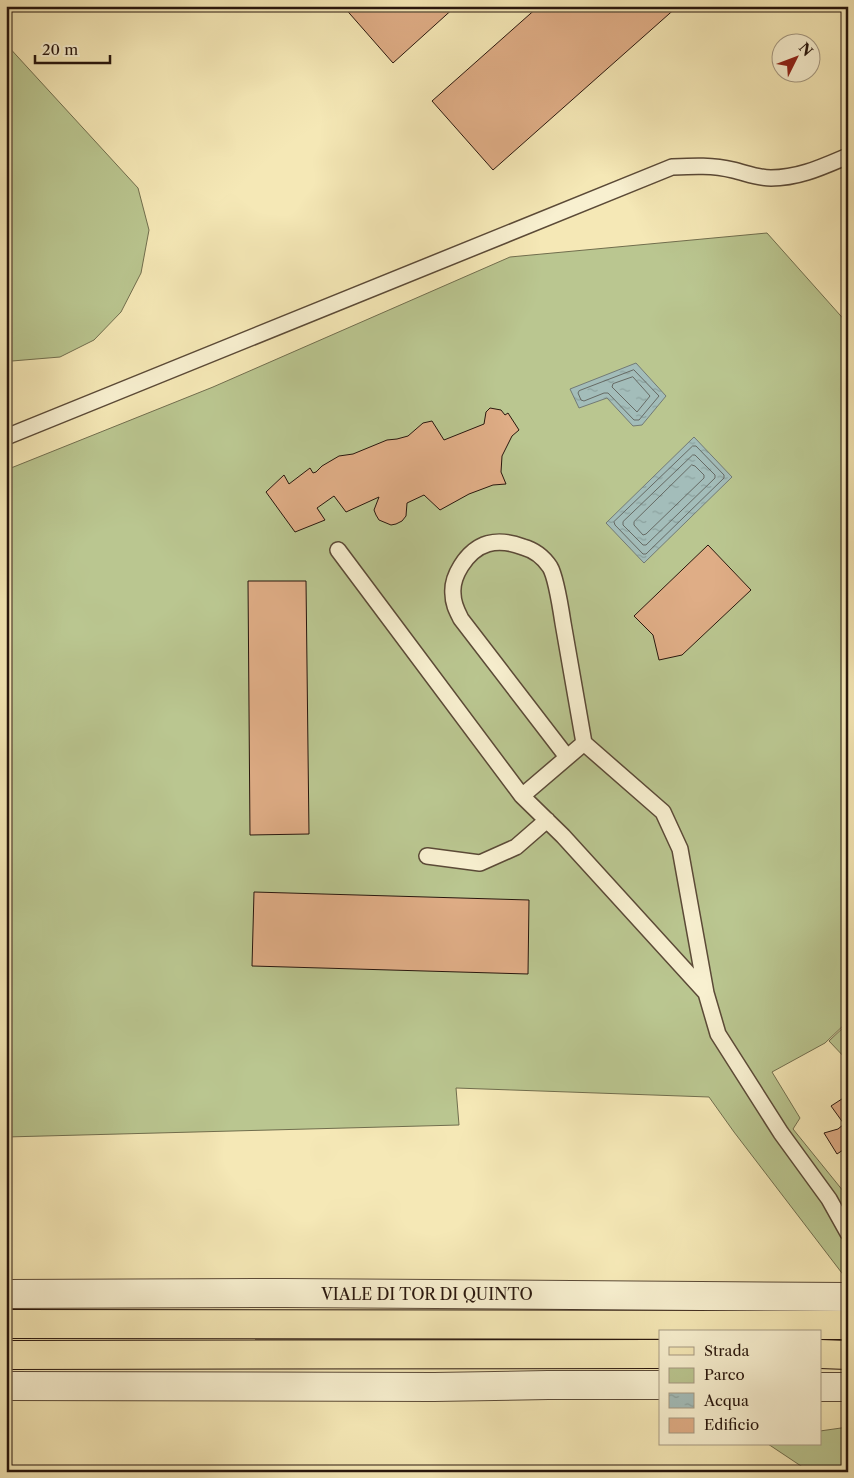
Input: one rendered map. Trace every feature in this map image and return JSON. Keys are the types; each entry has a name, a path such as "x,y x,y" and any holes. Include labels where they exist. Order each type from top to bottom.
{"main road":[{"name":"VIALE DI TOR DI QUINTO","path":"6,1324 848,1325"},
{"path":"6,1355 659,1354"},
{"path":"822,1354 848,1354"}],"street":[{"name":"VIALE DI TOR DI QUINTO","path":"6,1294 132,1292 848,1296"},
{"path":"449,1324 478,1294"},
{"path":"548,1385 562,1354"},
{"path":"6,1386 434,1387 659,1385"},
{"path":"822,1387 848,1387"}],"lane":[{"path":"6,437 672,168 702,166 733,170 756,177 771,178 803,175 848,156"},
{"path":"567,757 461,620 454,605 453,584 457,572 466,557 474,549 485,544 498,542 514,543 529,549 541,557 551,568 560,606 584,743 663,812 680,849 706,993 718,1034 781,1133 829,1199 848,1233"},
{"path":"338,550 522,796 563,836 706,993"},
{"path":"522,796 584,743"},
{"path":"427,856 480,863 516,847 547,820"}],"green space":[{"path":"6,44 138,188 149,230 141,273 121,312 94,340 60,357 12,361 6,358"},
{"path":"767,233 848,324 848,1021 825,1043 772,1072 800,1118 793,1129 848,1197 848,1281 709,1097 456,1088 459,1125 6,1137 6,470 213,387 510,257"},
{"path":"848,1023 848,1061 829,1041"},
{"path":"848,1427 848,1472 810,1472 771,1446 822,1446 822,1431"}],"water":[{"path":"636,363 666,396 642,425 633,426 607,398 579,408 570,389"},
{"path":"694,437 732,477 644,563 606,523"}],"building":[{"path":"343,6 456,6 393,63"},
{"path":"539,6 678,6 493,170 432,101"},
{"path":"490,408 501,410 505,415 508,413 519,430 512,436 502,456 501,472 506,484 493,485 469,494 440,510 424,495 407,503 406,516 402,521 391,525 379,520 376,515 374,510 379,497 346,512 334,496 317,508 325,520 295,532 266,492 284,475 289,484 310,468 313,473 339,456 353,454 387,440 408,436 423,423 432,421 444,440 484,424 486,412"},
{"path":"708,545 751,590 682,655 659,660 653,635 634,616"},
{"path":"248,581 306,581 309,834 250,835"},
{"path":"254,892 529,900 528,974 252,966"},
{"path":"848,1095 848,1157 843,1150 837,1154 824,1133 838,1129 844,1124 831,1106"}]}
